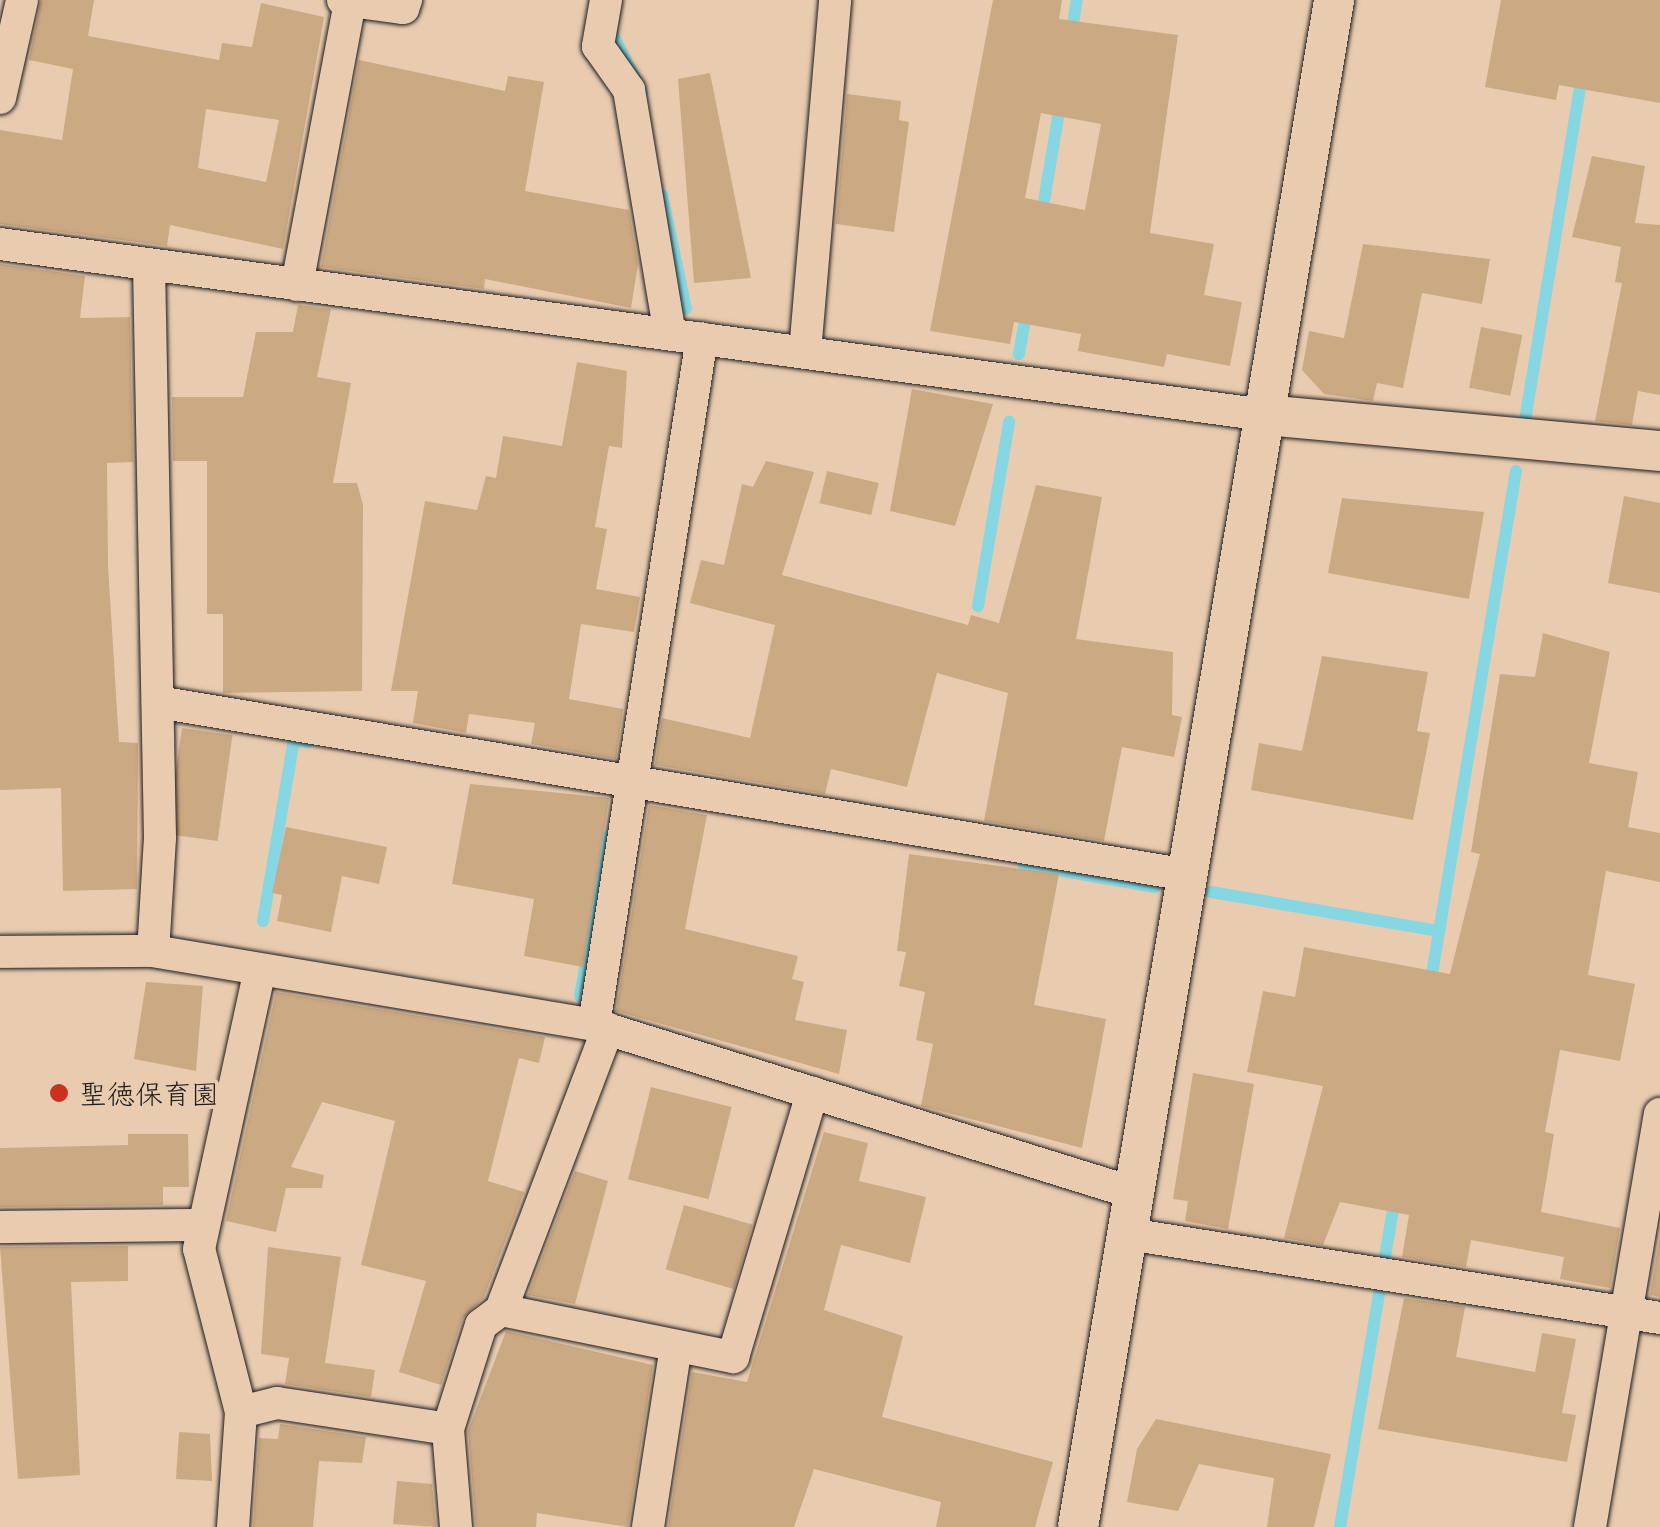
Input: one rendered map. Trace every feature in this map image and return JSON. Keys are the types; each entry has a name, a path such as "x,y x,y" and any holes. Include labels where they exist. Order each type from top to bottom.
{"street":[{"path":"0,98 22,0"},
{"path":"297,284 346,0 403,8 406,0"},
{"path":"456,1527 448,1429 481,1326 500,1310 601,1027 686,336 629,90 598,46 606,0"},
{"path":"805,352 836,0"},
{"path":"1078,1527 1334,0"},
{"path":"0,244 1264,416 1660,452"},
{"path":"149,265 158,702 153,952"},
{"path":"158,702 1188,875"},
{"path":"0,952 153,952 601,1027 1134,1193"},
{"path":"233,1527 241,1412 199,1249 201,1224 260,970"},
{"path":"500,1310 733,1357 812,1093"},
{"path":"1590,1527 1660,1114"},
{"path":"0,1227 201,1224"},
{"path":"1128,1234 1660,1318"},
{"path":"648,1527 676,1346"},
{"path":"241,1412 277,1403 448,1429"}],"building":[{"path":"41,0 94,0 88,36 219,60 222,43 252,47 261,3 324,17 283,249 170,225 167,246 0,224 0,130 62,140 73,69 29,60","holes":["206,109 279,120 266,182 198,168"]},
{"path":"993,0 1062,0 1059,19 1178,35 1150,233 1214,244 1204,295 1242,302 1230,366 1167,354 1164,367 1078,351 1081,334 1014,322 1010,344 930,331","holes":["1041,113 1101,124 1085,210 1025,198"]},
{"path":"1501,0 1660,0 1660,103 1559,85 1556,100 1485,87"},
{"path":"359,60 505,91 508,76 544,82 525,191 629,210 638,264 631,308 485,279 484,289 321,267"},
{"path":"710,73 751,278 694,283 678,79"},
{"path":"847,94 901,101 899,120 909,122 894,232 836,224"},
{"path":"1592,156 1645,166 1635,223 1660,225 1660,395 1638,391 1632,425 1595,421 1622,283 1615,282 1621,247 1572,237"},
{"path":"1363,244 1490,259 1482,304 1422,293 1403,388 1377,383 1373,401 1324,394 1302,370 1309,331 1344,338"},
{"path":"0,264 85,276 80,318 130,317 133,462 107,463 108,565 119,742 138,743 137,889 63,891 61,788 0,790"},
{"path":"298,305 331,309 317,377 351,383 333,483 357,483 363,505 362,691 223,693 223,614 207,614 207,461 173,461 172,397 243,397 256,332 293,332"},
{"path":"1481,327 1522,335 1510,396 1469,388"},
{"path":"577,362 627,371 622,448 609,446 595,527 607,529 596,589 640,597 634,632 581,624 569,699 623,709 616,759 531,744 535,723 469,714 466,733 413,723 418,691 391,691 425,501 477,510 486,476 496,478 503,436 562,446"},
{"path":"912,389 993,404 955,526 890,511"},
{"path":"766,461 814,472 782,575 968,625 971,615 999,623 1036,485 1102,497 1076,639 1173,652 1172,715 1182,717 1174,757 1122,747 1104,841 984,821 1008,693 937,673 907,787 831,769 825,794 655,765 662,718 750,738 775,625 690,603 701,560 724,565 742,484 753,487"},
{"path":"827,471 879,483 871,515 820,503"},
{"path":"1624,496 1660,503 1660,593 1608,583"},
{"path":"1342,498 1484,512 1469,599 1328,573"},
{"path":"1543,633 1610,652 1589,763 1638,772 1628,827 1660,833 1660,882 1606,871 1588,975 1635,984 1620,1061 1560,1050 1545,1132 1554,1134 1541,1212 1620,1228 1610,1288 1560,1279 1564,1257 1471,1240 1466,1267 1402,1257 1409,1215 1340,1202 1323,1245 1284,1238 1323,1086 1247,1072 1263,991 1295,997 1304,947 1450,974 1480,854 1471,852 1500,674 1535,677"},
{"path":"1322,656 1428,672 1417,731 1430,733 1413,820 1251,790 1259,743 1302,751"},
{"path":"182,728 233,735 218,841 167,834"},
{"path":"470,784 609,798 583,967 524,956 534,899 452,884"},
{"path":"649,805 707,815 685,929 798,956 792,979 804,982 795,1020 847,1030 839,1074 616,1011"},
{"path":"286,827 387,847 379,884 342,876 331,932 277,921 282,895 272,893"},
{"path":"909,854 1059,874 1034,1005 1106,1019 1082,1148 921,1106 933,1044 916,1040 925,992 899,986 906,952 897,951"},
{"path":"146,982 203,986 196,1071 134,1059"},
{"path":"276,992 545,1037 539,1063 519,1058 488,1181 524,1192 484,1297 462,1319 441,1385 399,1372 426,1281 361,1265 395,1121 322,1102 291,1167 324,1175 322,1188 286,1188 276,1232 226,1221"},
{"path":"1193,1073 1254,1084 1228,1229 1185,1221 1188,1201 1173,1199"},
{"path":"651,1087 732,1107 709,1199 628,1179"},
{"path":"824,1132 868,1143 859,1181 926,1197 910,1263 841,1245 824,1310 903,1336 882,1417 1053,1462 1035,1527 936,1527 941,1502 814,1469 794,1527 668,1527 692,1372 747,1382"},
{"path":"128,1134 188,1134 189,1187 163,1187 163,1205 0,1207 0,1148 128,1145"},
{"path":"575,1171 608,1181 575,1304 528,1295"},
{"path":"684,1205 752,1225 734,1289 666,1269"},
{"path":"1660,1235 1660,1297 1650,1295"},
{"path":"128,1246 128,1281 71,1282 80,1475 18,1479 0,1247"},
{"path":"268,1247 341,1257 325,1363 375,1370 371,1397 285,1384 289,1358 261,1354"},
{"path":"1404,1298 1465,1307 1456,1357 1535,1372 1542,1333 1576,1339 1562,1413 1576,1415 1567,1462 1378,1429"},
{"path":"506,1331 653,1365 628,1527 537,1513 536,1527 476,1527 468,1431"},
{"path":"1156,1419 1331,1454 1314,1527 1267,1527 1274,1478 1199,1464 1178,1511 1127,1502 1137,1449"},
{"path":"280,1424 366,1437 362,1463 319,1461 313,1527 253,1527 259,1438 278,1439"},
{"path":"179,1432 210,1434 212,1481 176,1479"},
{"path":"397,1481 432,1484 436,1527 393,1524"}],"waterway":[{"path":"1071,36 1077,0"},
{"path":"609,27 642,92"},
{"path":"1524,426 1582,76"},
{"path":"1041,219 1061,100"},
{"path":"662,195 686,309"},
{"path":"1019,354 1027,308"},
{"path":"978,606 1009,422"},
{"path":"1430,986 1516,471"},
{"path":"263,921 294,740 308,742"},
{"path":"580,996 608,836"},
{"path":"1023,864 1155,887"},
{"path":"1211,892 1440,931"},
{"path":"1384,1263 1395,1198"},
{"path":"1340,1527 1380,1288"}],"place":[{"name":"聖徳保育園","path":"59,1093"}]}
